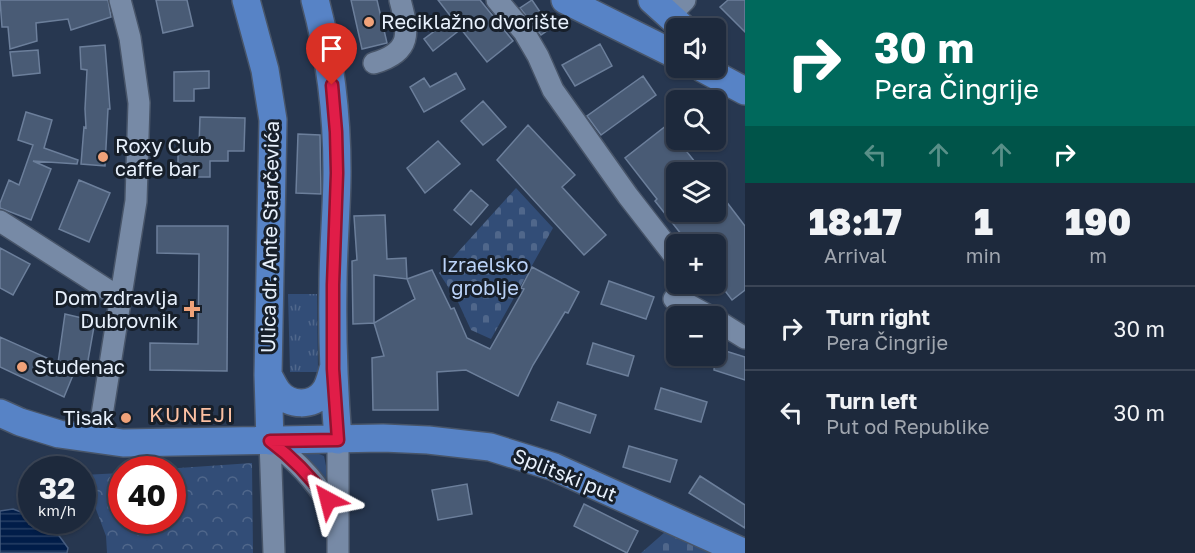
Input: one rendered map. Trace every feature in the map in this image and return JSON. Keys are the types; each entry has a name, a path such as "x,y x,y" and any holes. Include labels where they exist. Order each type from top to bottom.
{"main road":[{"name":"Ulica dr. Ante Starčevića","path":"246,0 265,70 273,120 268,375 270,441"},
{"path":"315,0 329,61 336,132 333,369 338,440"},
{"path":"565,0 666,50"},
{"path":"651,42 672,11"},
{"path":"726,69 745,89"},
{"path":"722,78 745,89"},
{"path":"268,375 278,392 289,401 302,403 314,401 324,392 333,369"},
{"name":"Splitski put","path":"0,413 59,434 123,443 428,440 468,444 508,452 554,467 745,553"}],"street":[{"path":"98,440 136,201 139,103 130,38 120,0"},
{"path":"374,63 394,55 404,42 407,27 400,0"},
{"path":"497,0 524,32 554,90 628,196 666,245"},
{"path":"0,221 120,298"},
{"path":"674,299 691,306"},
{"path":"726,326 745,338"},
{"path":"338,440 338,553"},
{"path":"270,441 298,464 315,482 328,500 338,523"},
{"path":"270,441 274,553"}],"green space":[{"name":"Izraelsko groblje","path":"516,188 553,228 491,339 471,330 458,302 439,273"},
{"path":"288,294 317,294 318,372 290,372"},
{"path":"301,453 324,456 328,476 325,483"},
{"path":"252,463 253,553 107,553 106,536 96,509 96,474 108,474 108,534 186,534 186,468"},
{"path":"665,532 712,553 641,553"}],"shaded area":[{"path":"13,509 18,511 18,534 58,534 68,548 67,553 0,553 0,511"}],"building":[{"path":"0,0 108,0 111,17 71,30 68,19 36,23 37,41 10,49 8,27 2,27"},
{"path":"156,0 187,0 193,26 163,33"},
{"name":"Reciklažno dvorište","path":"351,0 377,0 387,43 362,49"},
{"path":"438,0 480,0 513,41 487,62 461,29 433,51 424,39 452,18"},
{"path":"532,0 551,28 541,35 520,8"},
{"path":"728,0 745,0 745,32 720,7"},
{"path":"600,44 612,66 575,86 562,65"},
{"path":"105,45 110,109 108,109 105,166 81,164 84,127 86,128 87,70 81,69 80,47"},
{"path":"38,50 40,73 13,76 10,52"},
{"path":"209,71 209,88 194,89 194,101 174,101 174,72"},
{"path":"456,73 465,89 424,112 410,87 424,78 430,87"},
{"path":"643,76 656,95 601,135 587,116"},
{"path":"483,101 506,127 483,145 461,121"},
{"path":"26,112 52,120 44,148 78,160 77,164 33,161 51,169 31,220 0,208 9,180 19,185 33,145 18,140"},
{"path":"200,117 245,118 244,151 228,151 228,161 210,161 210,177 178,177 178,146 199,146"},
{"path":"528,125 575,175 562,187 606,235 584,255 497,160"},
{"path":"666,126 666,150 690,150 687,152 695,162 666,162 666,215 655,201 657,199 625,158"},
{"path":"298,134 320,135 321,194 296,193"},
{"path":"438,141 460,164 425,193 407,168"},
{"path":"79,180 110,193 89,242 59,229"},
{"path":"471,190 488,205 471,225 454,210"},
{"path":"726,201 745,226 745,290 732,300 726,292 726,234 681,234 672,222 726,222"},
{"path":"385,215 387,259 406,258 407,279 374,275 374,323 353,324 352,261 357,260 354,216"},
{"path":"157,226 228,226 227,371 150,370 150,343 198,344 199,254 157,253"},
{"path":"0,248 30,264 13,295 0,288"},
{"path":"532,267 579,292 568,313 565,312 533,365 518,396 466,370 437,372 438,410 373,410 372,358 384,356 374,323 415,299 407,279 432,270 451,309 454,308 467,338 490,349 524,289 521,288"},
{"path":"609,281 654,297 646,319 601,304"},
{"path":"65,314 95,321 87,366 78,363 64,397 0,367 0,337 58,363"},
{"path":"593,343 634,356 628,376 587,364"},
{"path":"726,351 745,357 745,380 714,370 714,366 726,366"},
{"path":"661,388 707,402 701,422 655,409"},
{"path":"558,402 596,415 590,433 551,420"},
{"path":"629,446 677,460 670,482 623,467"},
{"path":"700,476 745,505 745,528 689,493"},
{"path":"467,484 472,514 438,520 432,490"},
{"path":"584,504 638,531 627,553 574,526"}],"place":[{"name":"Reciklažno dvorište","path":"369,22"},
{"name":"Roxy Club caffe bar","path":"103,157"},
{"name":"Dom zdravlja Dubrovnik","path":"192,309"},
{"name":"Studenac","path":"22,367"},
{"name":"Tisak","path":"126,418"}],"district":[{"name":"KUNEJI","path":"192,415"}],"route":[{"path":"328,500 298,464 270,441 338,440 333,369 337,173 332,85"}]}
